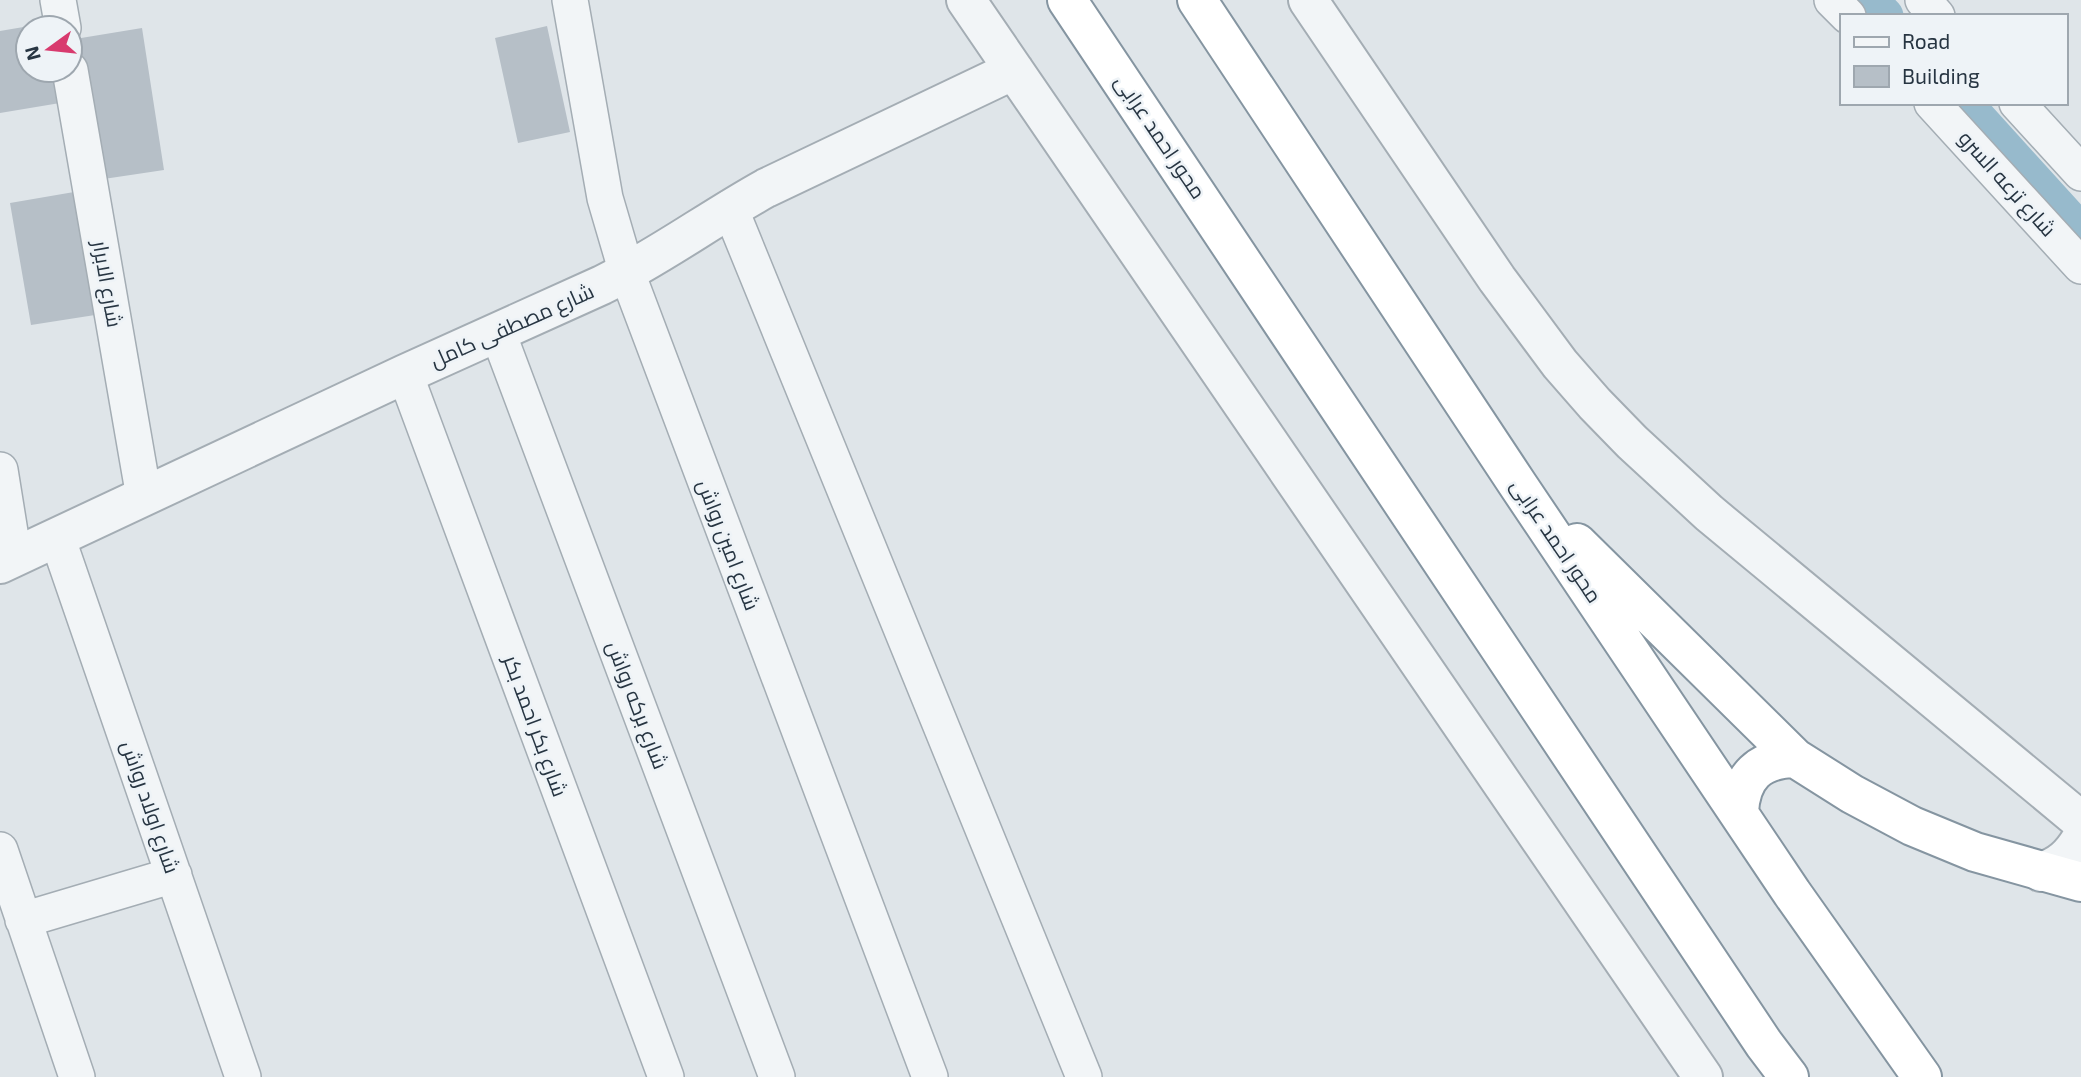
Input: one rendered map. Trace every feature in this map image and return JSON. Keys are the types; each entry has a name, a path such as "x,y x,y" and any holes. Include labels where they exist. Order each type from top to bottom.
{"highway":[{"name":"محور احمد عرابى","path":"1067,0 1756,1032 1789,1077"},
{"name":"محور احمد عرابى","path":"1197,0 1792,893 1922,1077"},
{"path":"1518,485 1795,758 1852,794 1912,826 1975,852 2081,882"},
{"path":"1739,812 1744,783 1754,772 1766,763 1780,758 1795,758"}],"street":[{"name":"شارع امين رواش","path":"570,0 605,198 627,273 930,1077"},
{"path":"966,0 1703,1077"},
{"path":"1308,0 1497,279 1560,364 1595,404 1709,513 2081,821"},
{"path":"1832,0 1846,14"},
{"path":"1923,0 1935,14"},
{"name":"شارع مصطفى كامل","path":"7,560 627,273 766,188 1014,70"},
{"name":"شارع الابرار","path":"72,84 144,497"},
{"name":"شارع ترعه السرو","path":"1934,105 2081,266"},
{"path":"2019,105 2081,173"},
{"path":"730,208 1084,1077"},
{"name":"شارع بركه رواش","path":"498,333 777,1077"},
{"name":"شارع بكر احمد بكر","path":"405,374 666,1077"},
{"path":"0,470 7,560"},
{"name":"شارع اولاد رواش","path":"58,537 243,1077"},
{"path":"2041,872 2054,868 2065,860 2081,839"},
{"path":"0,850 76,1077"},
{"path":"23,920 173,876"}],"building":[{"path":"547,26 570,132 518,143 495,38"},
{"path":"142,28 164,170 97,180 82,84 84,38"},
{"path":"14,29 14,84 57,84 60,103 0,113 0,31"},
{"path":"74,192 95,315 31,325 10,203"}],"waterway":[{"path":"1870,0 1883,14"},
{"path":"1966,105 2081,232"}]}
